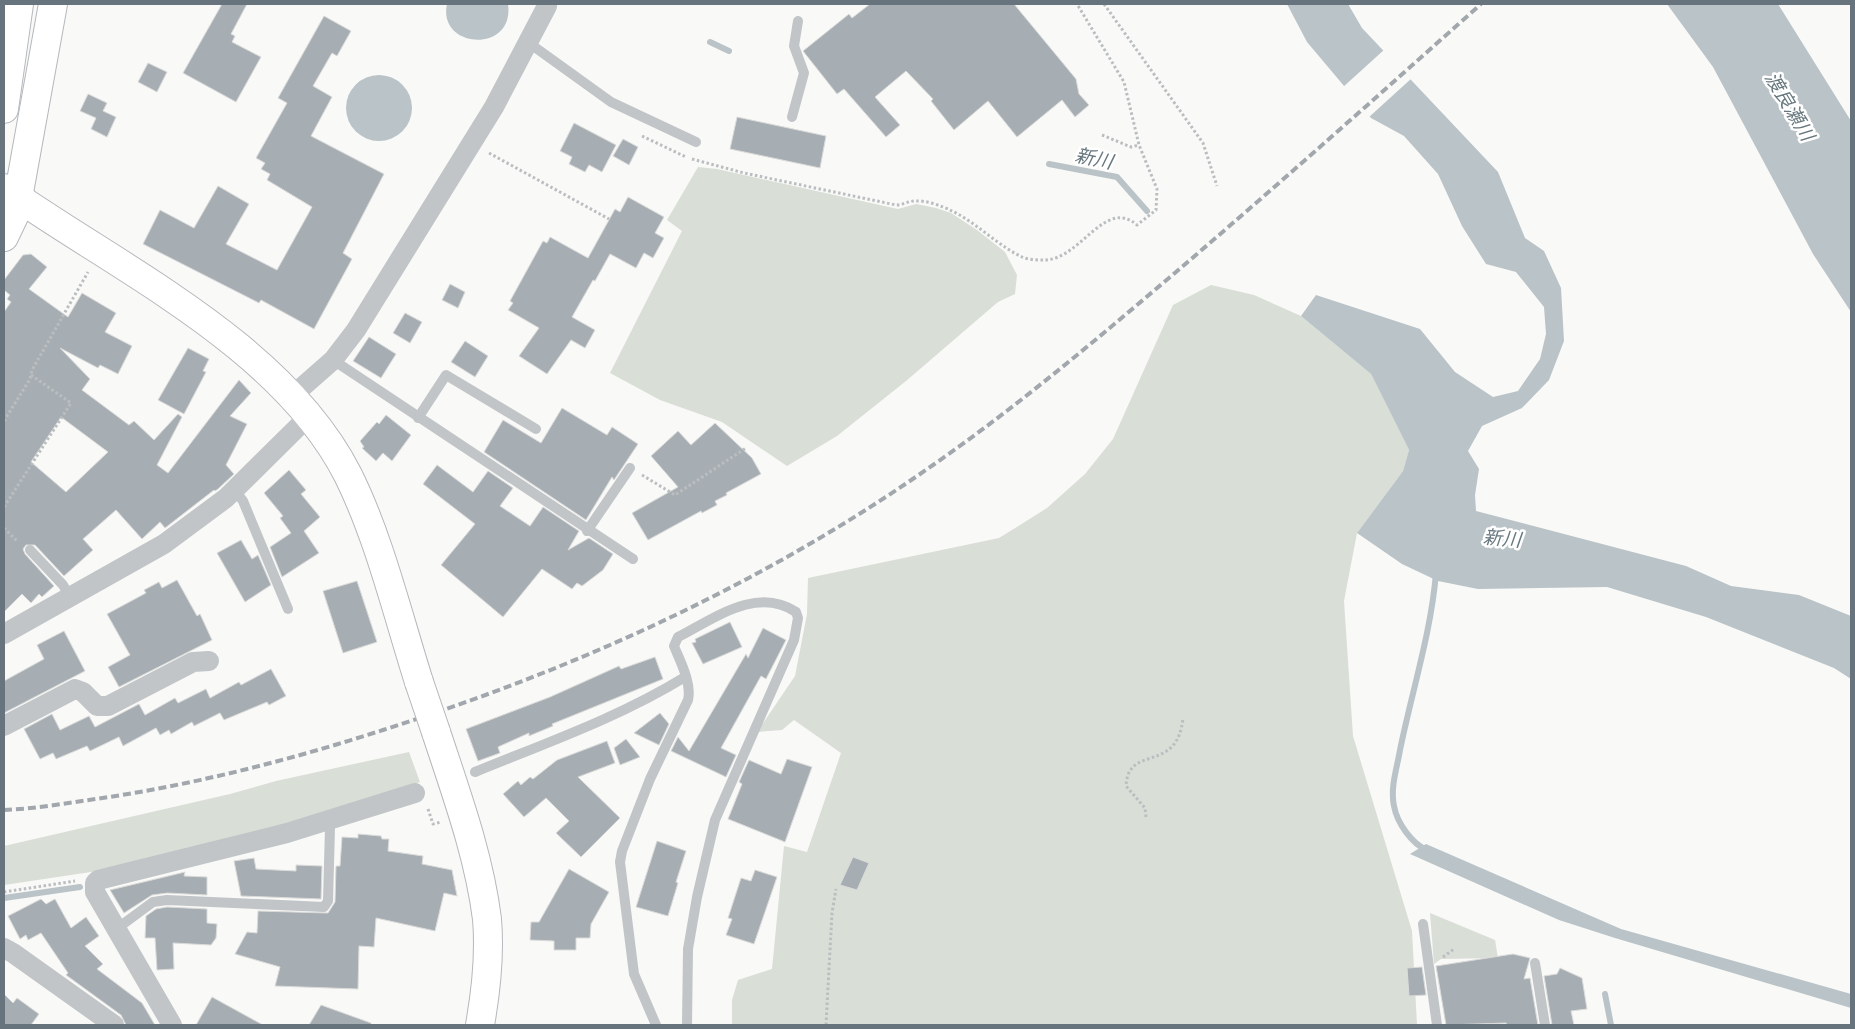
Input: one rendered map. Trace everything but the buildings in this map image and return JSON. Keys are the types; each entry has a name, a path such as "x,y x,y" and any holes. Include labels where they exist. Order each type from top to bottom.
{"street":[{"path":"4,50 14,4"},
{"path":"4,109 19,4"},
{"path":"4,237 15,214 11,193 53,4"},
{"path":"4,634 164,544 226,498 234,489 301,406 356,330 466,151 529,43 547,6"},
{"path":"11,193 214,328 267,371 301,406 335,453 360,501 469,834 480,878 487,920 486,973 480,1025"},
{"path":"4,726 75,689 84,692 97,706 108,706 193,662 209,661"},
{"path":"172,1025 94,892 95,883 104,878 286,833 328,819 423,797"},
{"path":"4,948 114,1025"}],"lane":[{"path":"792,117 804,73 794,46 798,21"},
{"path":"529,43 617,105 696,142"},
{"path":"333,360 632,559"},
{"path":"418,418 446,375 536,429"},
{"path":"587,530 630,468"},
{"path":"234,489 243,500 288,610"},
{"path":"30,550 63,585 70,597"},
{"path":"656,1025 634,974 620,862 622,851 650,779 688,700 689,694 685,677 674,646 678,637 736,607 752,602 777,603 796,612 798,618 790,651 715,820 698,891 688,949 687,1025"},
{"path":"475,772 602,718 666,689 685,677"},
{"path":"116,930 153,902 167,900 324,907 328,901 330,827 328,819"},
{"path":"1423,924 1436,1025"},
{"path":"1535,963 1545,1025"}],"path":[{"path":"637,134 678,154 721,167 896,205 914,200 936,205 973,224 1024,258 1047,260 1071,252 1109,219 1124,217 1137,225 1156,210 1158,200 1157,188 1139,145 1124,82 1077,4"},
{"path":"1104,4 1203,143 1217,186"},
{"path":"1102,135 1131,147 1139,145"},
{"path":"495,156 609,219"},
{"path":"4,421 89,270"},
{"path":"4,507 71,403 31,375"},
{"path":"630,468 675,495 746,448"},
{"path":"1146,817 1146,808 1126,786 1130,769 1134,764 1161,756 1177,742 1183,718"},
{"path":"423,797 433,824 442,821"},
{"path":"4,892 82,880 95,883"},
{"path":"826,1025 832,913 836,889"}],"shaded area":[{"path":"698,167 717,169 898,209 916,204 951,213 1005,252 1017,275 1015,294 998,302 906,381 837,436 787,466 722,422 660,400 610,373 682,231 667,220"},
{"path":"1211,285 1254,295 1301,316 1371,374 1409,450 1403,471 1357,533 1344,601 1353,736 1412,931 1417,1025 732,1025 732,1000 738,980 772,969 784,846 807,852 841,753 794,720 782,730 757,732 795,676 807,614 808,578 999,538 1047,508 1085,474 1113,439 1173,305"},
{"path":"409,752 420,782 274,829 91,872 4,885 4,846 230,794 276,781"},
{"path":"1430,913 1495,940 1498,958 1441,959 1434,964"}],"water":[{"path":"447,4 508,4 507,20 500,31 489,38 476,40 464,37 453,30 447,19"},
{"path":"1287,4 1348,4 1362,28 1498,172 1525,238 1544,251 1561,288 1564,341 1549,380 1522,408 1482,426 1468,451 1479,469 1475,495 1476,511 1686,566 1731,586 1799,595 1851,616 1851,679 1834,668 1706,617 1607,587 1478,589 1438,581 1402,564 1357,533 1403,471 1409,450 1371,374 1301,316 1316,295 1420,329 1455,372 1493,397 1518,391 1540,359 1546,334 1544,307 1516,272 1486,264 1462,226 1438,174 1404,136 1371,118 1307,42"},
{"name":"渡良瀬川","path":"1667,4 1778,4 1851,121 1851,312 1813,254 1713,67"},
{"path":"372,75 386,75 398,80 407,89 412,101 410,121 403,132 386,141 372,141 360,136 351,127 346,115 346,101 351,89 360,80"},
{"path":"1426,844 1621,929 1851,994 1851,1008 1559,920 1410,854"}],"pier":[{"path":"1385,49 1412,78 1368,118 1342,88"}],"waterway":[{"name":"新川","path":"710,42 729,51"},
{"name":"新川","path":"1049,164 1117,177 1147,211"},
{"path":"1427,850 1416,843 1402,826 1396,813 1393,792 1394,778 1430,618 1436,573"},
{"path":"4,898 80,887"},
{"path":"1605,994 1611,1025"}],"railway":[{"path":"4,810 57,805 164,788 274,762 383,730 456,706 528,679 598,650 737,584 869,508 965,443 1057,372 1215,239 1481,4"}]}
